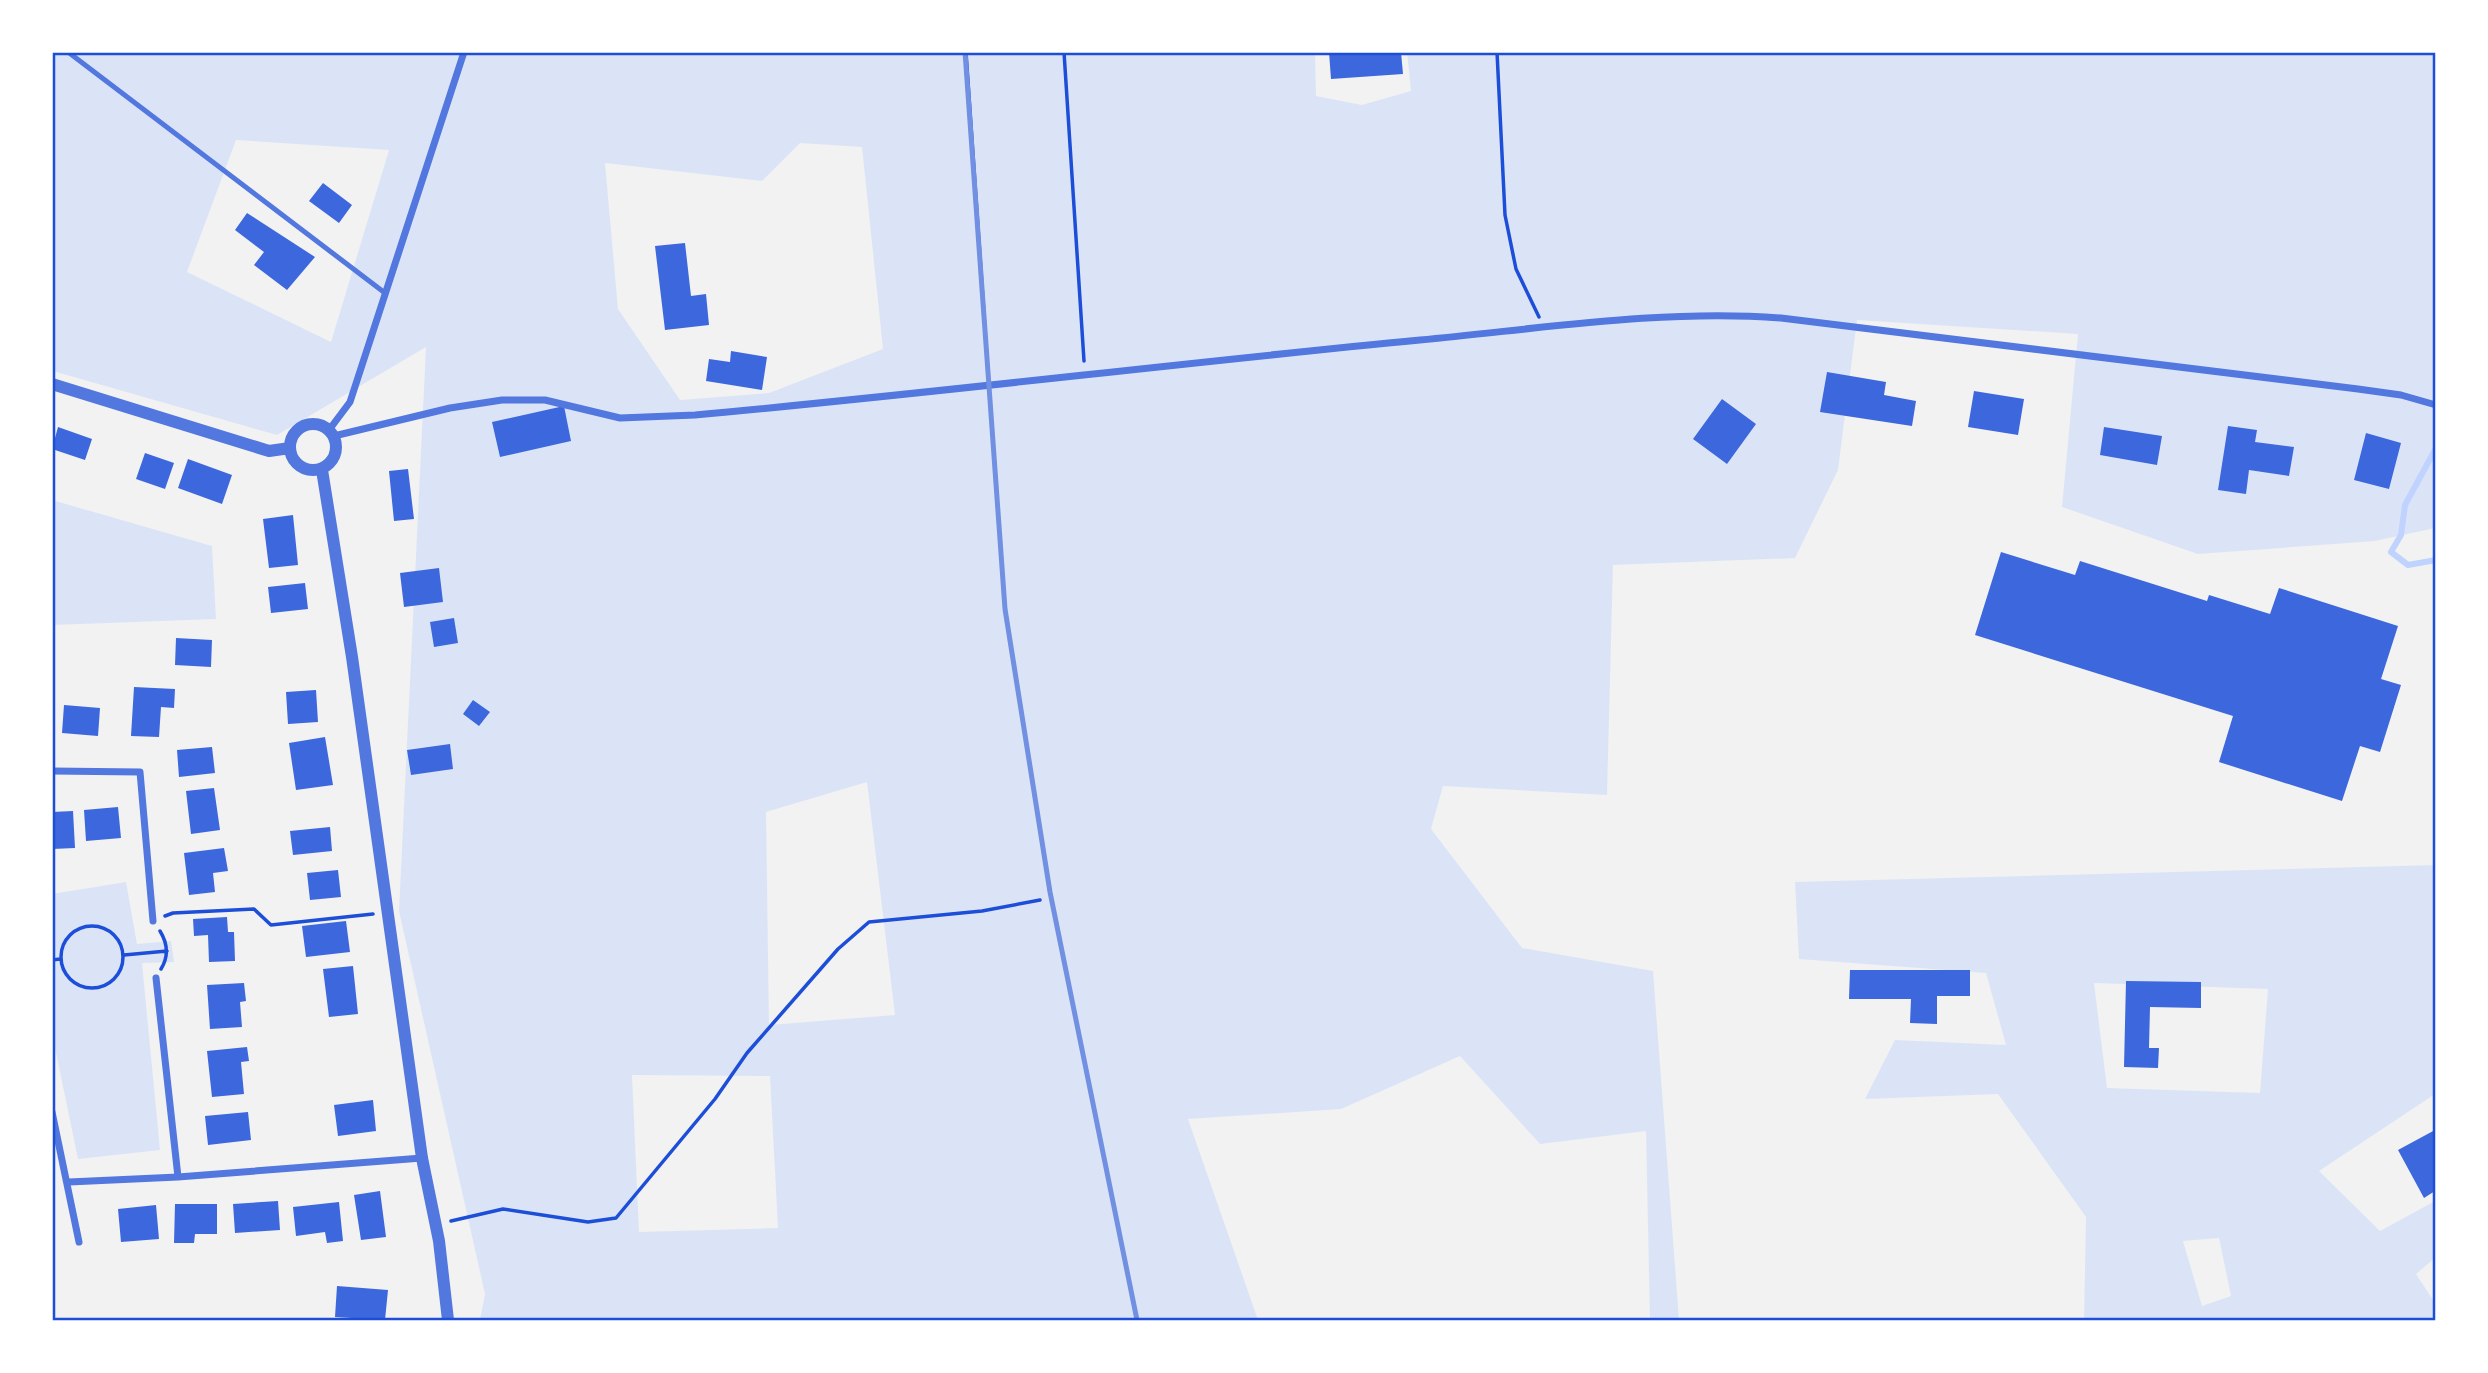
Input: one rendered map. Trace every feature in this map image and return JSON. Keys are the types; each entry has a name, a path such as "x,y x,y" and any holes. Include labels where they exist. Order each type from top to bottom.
{"street":[{"path":"331,433 350,402 464,52"},
{"path":"331,433 502,400 545,400 601,415 642,418 1544,328 1681,317 1781,317 2358,388 2402,395 2435,405"},
{"path":"52,384 269,451 290,448"},
{"path":"317,424 331,433 337,449 332,461 322,470 310,471 300,467 293,459 290,448 293,435 304,426 317,424"},
{"path":"322,470 352,657 386,913 448,1321"},
{"path":"52,771 140,772 153,921"},
{"path":"156,978 178,1177"},
{"path":"52,1112 69,1182 79,1242"},
{"path":"69,1182 178,1177 422,1158"}],"lane":[{"path":"68,52 385,293"}],"path":[{"path":"966,52 989,385"},
{"path":"1063,52 1084,374"},
{"path":"1497,52 1506,215 1516,269 1544,328"},
{"path":"435,1224 503,1209 588,1222 616,1218 715,1099 747,1053 838,949 869,922 982,911 1040,900"},
{"path":"156,978 168,958 166,940 153,921 173,913 254,909 271,925 386,913"},
{"path":"90,925 106,928 112,933 118,939 124,954 121,971 109,983 94,989 78,985 65,975 60,959 63,943 68,936 74,930 90,925"},
{"path":"124,954 167,951"},
{"path":"52,960 60,959"}],"shaded area":[{"path":"1315,52 1316,96 1362,105 1411,91 1407,52 2435,53 2435,528 2375,541 2198,554 2062,507 2078,334 1857,320 1838,470 1795,558 1613,565 1607,795 1443,786 1431,829 1522,948 1653,971 1679,1320 1650,1320 1646,1131 1540,1144 1460,1056 1341,1109 1188,1119 1258,1320 480,1320 485,1294 399,911 426,347 277,435 53,371 52,53","holes":["236,140 389,150 331,342 187,272","800,143 862,147 883,349 769,393 680,400 618,309 605,163 762,181","867,782 895,1015 769,1025 766,812","632,1075 770,1076 778,1228 639,1232"]},
{"path":"52,500 212,546 216,619 53,625"},
{"path":"2435,865 2435,1094 2319,1171 2380,1231 2435,1201 2435,1258 2416,1274 2435,1303 2435,1320 2084,1320 2086,1217 1998,1094 1865,1099 1895,1040 2006,1045 1986,973 1799,959 1795,882","holes":["2094,983 2268,989 2260,1093 2107,1088","2219,1238 2231,1296 2202,1306 2183,1241"]},
{"path":"126,882 137,944 171,941 174,962 142,963 160,1150 78,1159 53,1038 52,894"}],"building":[{"path":"1329,52 1401,52 1403,74 1331,79"},
{"path":"323,183 352,205 339,223 309,201"},
{"path":"247,213 315,257 287,290 254,265 264,252 235,230"},
{"path":"685,243 691,296 706,294 709,325 665,330 655,246"},
{"path":"731,351 767,357 762,390 706,381 709,359 730,362"},
{"path":"1827,372 1886,382 1884,395 1916,401 1912,426 1820,412"},
{"path":"1974,391 2024,399 2018,435 1968,427"},
{"path":"1722,399 1756,424 1727,464 1693,439"},
{"path":"564,406 571,441 500,457 492,422"},
{"path":"2228,426 2257,430 2255,442 2294,447 2289,476 2249,470 2246,494 2218,490"},
{"path":"58,427 92,439 85,460 52,449"},
{"path":"2104,427 2162,436 2157,465 2100,455"},
{"path":"2366,433 2401,443 2389,489 2354,480"},
{"path":"145,453 174,463 165,489 136,479"},
{"path":"188,459 232,475 222,504 178,488"},
{"path":"408,469 414,519 394,521 389,471"},
{"path":"293,515 298,565 269,568 263,519"},
{"path":"2001,552 2075,575 2080,561 2207,601 2209,595 2270,614 2279,588 2398,626 2381,679 2401,685 2380,752 2360,746 2342,801 2219,762 2233,716 1975,635"},
{"path":"439,568 443,602 404,607 400,573"},
{"path":"305,583 308,609 271,613 268,587"},
{"path":"454,618 458,643 434,647 430,622"},
{"path":"176,638 212,640 211,667 175,665"},
{"path":"134,687 175,689 174,708 161,707 159,737 131,736"},
{"path":"316,690 318,722 288,724 286,692"},
{"path":"473,700 490,712 479,726 463,714"},
{"path":"64,705 100,708 98,736 62,733"},
{"path":"325,737 333,785 296,790 289,743"},
{"path":"450,744 453,769 411,775 407,750"},
{"path":"212,747 215,773 179,777 177,750"},
{"path":"214,788 220,830 191,834 186,791"},
{"path":"118,807 121,838 86,841 84,810"},
{"path":"73,811 75,848 52,849 52,812"},
{"path":"330,827 332,851 293,855 290,831"},
{"path":"224,848 228,871 213,873 215,892 189,895 184,853"},
{"path":"338,870 341,897 310,900 307,873"},
{"path":"227,917 228,932 234,932 235,961 209,962 208,935 194,936 193,919"},
{"path":"346,921 350,952 306,957 302,926"},
{"path":"353,966 358,1014 329,1017 323,969"},
{"path":"1850,970 1970,970 1970,996 1937,996 1937,1024 1910,1023 1911,999 1849,999"},
{"path":"2126,981 2201,982 2201,1008 2150,1007 2149,1048 2159,1048 2158,1068 2124,1067"},
{"path":"244,983 246,1001 240,1002 242,1027 210,1029 207,985"},
{"path":"247,1047 249,1061 241,1062 244,1094 212,1097 207,1051"},
{"path":"373,1100 376,1131 338,1136 334,1105"},
{"path":"248,1112 251,1140 208,1145 205,1116"},
{"path":"2435,1130 2435,1191 2424,1198 2398,1150"},
{"path":"380,1191 386,1237 361,1240 354,1195"},
{"path":"278,1201 280,1230 235,1233 233,1204"},
{"path":"339,1202 343,1241 327,1243 325,1232 296,1236 293,1207"},
{"path":"175,1204 217,1204 217,1234 195,1234 194,1243 174,1243"},
{"path":"156,1205 159,1239 121,1242 118,1209"},
{"path":"337,1286 388,1290 385,1320 335,1317"}],"waterway":[{"path":"2436,448 2405,505 2401,535 2391,552 2408,565 2436,560"}],"railway":[{"path":"965,52 1005,609 1050,892 1137,1320"}]}
